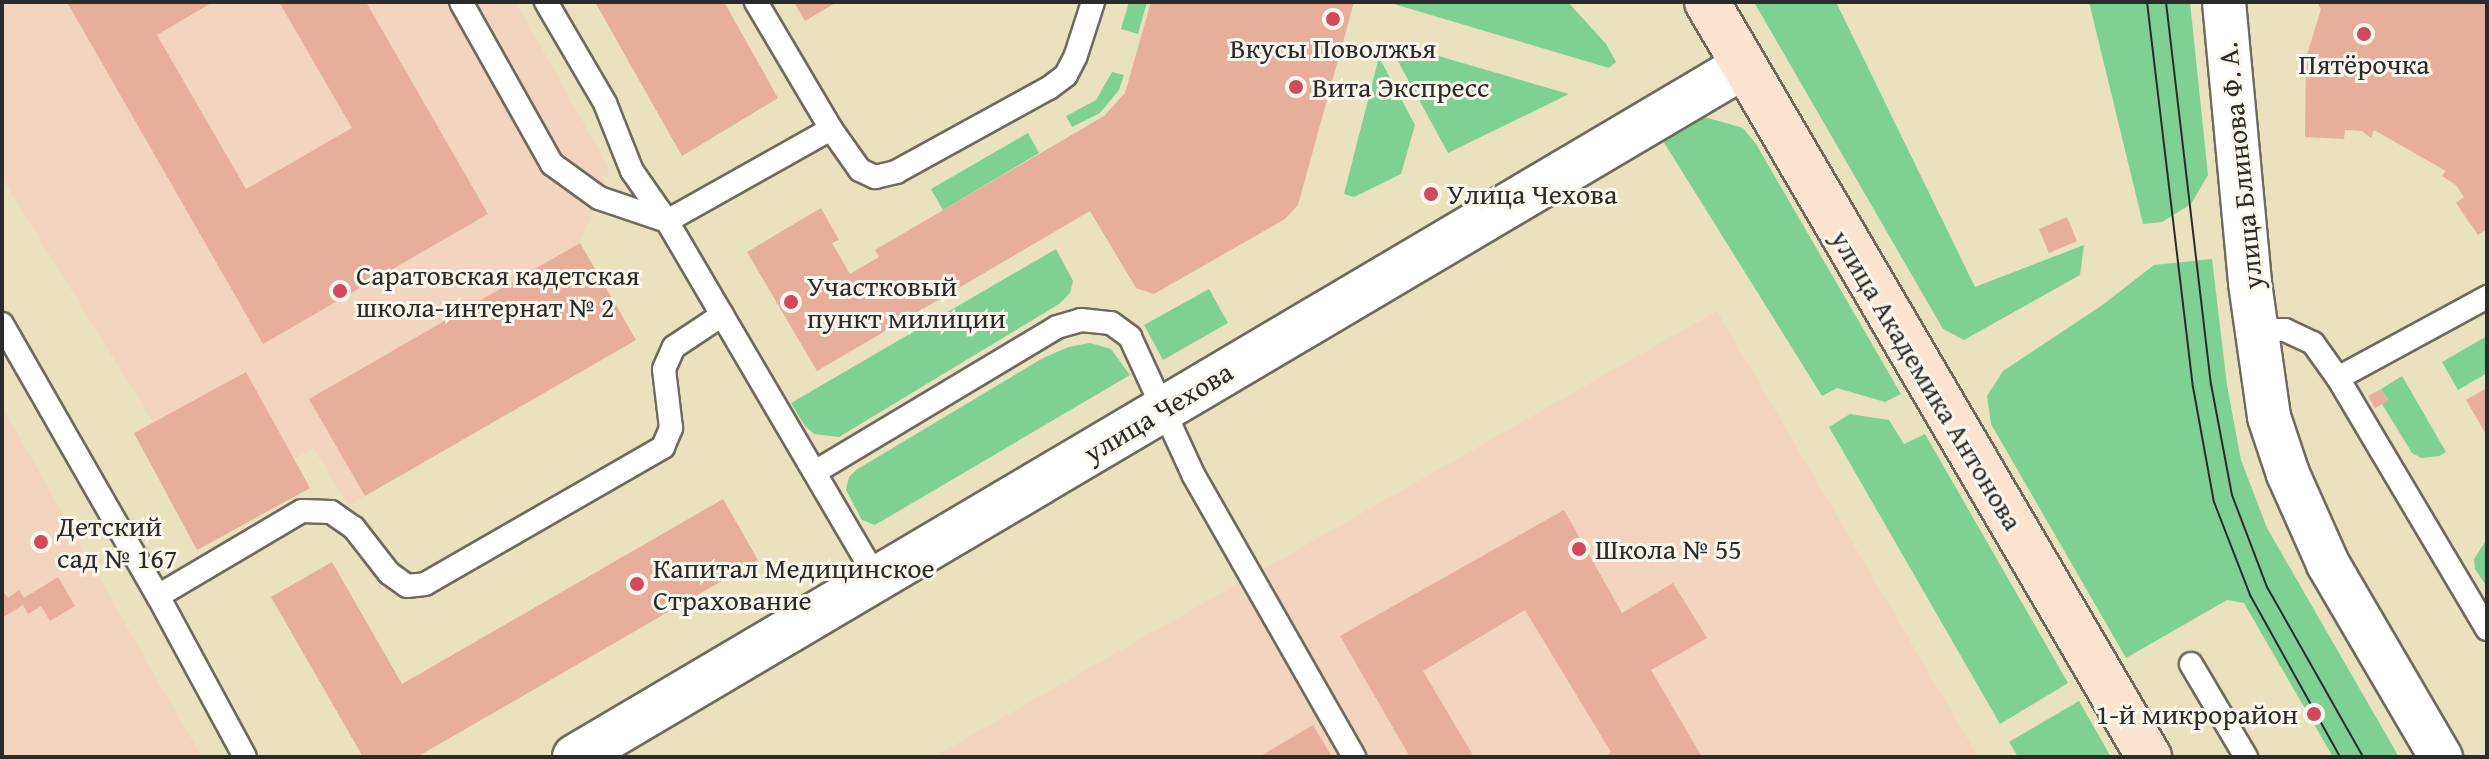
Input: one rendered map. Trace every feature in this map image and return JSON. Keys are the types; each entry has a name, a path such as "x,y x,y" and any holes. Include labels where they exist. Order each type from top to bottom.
{"main road":[{"name":"улица Академика Антонова","path":"1707,2 1742,67 2149,757"}],"street":[{"name":"улица Блинова Ф. А.","path":"2224,2 2256,330 2269,417 2288,474 2328,564 2441,757"},
{"name":"улица Чехова","path":"575,757 1742,67"}],"lane":[{"path":"461,2 552,164 599,198 667,221 831,129"},
{"path":"546,2 605,103 632,171 667,221 877,579"},
{"path":"756,2 831,129 860,170 875,177 896,172 1049,88 1066,75 1076,55 1093,2"},
{"path":"2338,378 2487,297"},
{"path":"158,596 302,511 331,512 354,528 389,573 407,586 425,584 663,447 671,428 664,369 674,347 722,315"},
{"path":"815,472 1057,327 1081,320 1111,323 1130,337 1218,520 1354,757"},
{"path":"3,328 158,596 245,757"},
{"path":"2256,330 2285,330 2313,343 2338,378 2487,629"},
{"path":"2191,664 2246,757"}],"shaded area":[{"name":"Саратовская кадетская школа-интернат № 2","path":"2,2 516,2 609,169 580,243 636,340 349,505 313,448 294,459 310,488 197,550 134,433 153,422 2,178"},
{"name":"Школа № 55","path":"1717,311 1978,757 938,757 937,755"},
{"name":"Детский сад № 167","path":"2,406 156,678 202,757 2,757"}],"green space":[{"path":"1129,2 1147,2 1138,34 1121,29"},
{"path":"1568,2 1606,44 1616,62 1609,68 1394,4"},
{"path":"1754,2 1836,2 1975,287 2084,245 2080,275 1964,340 1943,329"},
{"path":"2089,2 2190,2 2208,175 2191,204 2162,222 2143,224"},
{"path":"1387,41 1569,94 1448,153"},
{"path":"1379,57 1415,125 1401,174 1354,197 1344,194"},
{"path":"1112,72 1124,75 1119,90 1100,113 1072,127 1066,116 1096,100"},
{"path":"1701,116 1743,128 1756,144 1901,394 1885,402 1837,388 1822,396 1660,136"},
{"path":"1028,133 1039,153 943,210 931,189"},
{"path":"1056,249 1073,281 1070,293 1059,304 839,437 814,434 805,426 791,403"},
{"path":"2212,259 2227,385 2241,460 2267,528 2399,757 2333,757 2244,603 2227,600 2126,658 1991,424 1987,396 2003,371 2101,306 2154,265"},
{"path":"1209,289 1228,323 1163,360 1144,325"},
{"path":"2487,336 2487,373 2458,390 2442,362"},
{"path":"1090,343 1111,349 1130,375 875,525 862,520 846,490 849,477 856,470 1043,358 1069,347"},
{"path":"2402,376 2446,452 2439,456 2421,458 2412,453 2382,404 2388,400 2381,389"},
{"path":"1850,414 1889,420 1904,444 1925,434 2068,683 2000,724 1829,427"},
{"path":"2487,539 2487,587 2475,569 2474,559"},
{"path":"2079,701 2111,757 2018,757 2009,742"}],"building":[{"path":"67,2 213,2 157,35 246,189 352,128 279,2 366,2 488,214 263,344"},
{"path":"595,2 724,2 778,98 682,156"},
{"path":"794,2 837,2 805,21"},
{"path":"1151,2 1354,2 1298,205 1285,219 1154,294 1136,288 1090,211 817,371 747,252 821,208 839,240 832,243 850,274 879,257 875,250 1104,116 1125,93"},
{"path":"2317,2 2487,2 2487,229 2478,235 2456,203 2464,197 2456,185 2442,176 2446,171 2374,130 2371,138 2362,131 2345,130 2344,139 2305,137 2306,58 2321,9"},
{"path":"2067,217 2077,241 2049,253 2039,229"},
{"path":"580,243 636,340 365,496 309,399"},
{"path":"246,372 310,488 197,550 134,433"},
{"path":"2487,388 2487,436 2466,400"},
{"path":"2381,389 2388,401 2375,408 2368,396"},
{"path":"723,499 758,560 417,757 363,757 271,597 332,562 402,684"},
{"path":"1564,510 1622,613 1673,583 1707,638 1651,670 1702,757 1604,757 1611,752 1525,610 1423,671 1474,757 1410,757 1340,636"},
{"path":"58,577 75,606 50,621 41,606 28,614 23,605 2,618 2,589 8,598 19,590 24,598"},
{"path":"1313,725 1332,757 1259,757"}],"tram line":[{"path":"2147,2 2193,387 2214,502 2250,595 2340,757"},
{"path":"2166,2 2211,384 2232,495 2267,587 2363,757"}],"place":[{"name":"Вкусы Поволжья","path":"1333,19"},
{"name":"Пятёрочка","path":"2364,34"},
{"name":"Вита Экспресс","path":"1296,87"},
{"name":"Улица Чехова","path":"1431,194"},
{"name":"Саратовская кадетская школа-интернат № 2","path":"340,291"},
{"name":"Участковый пункт милиции","path":"791,302"},
{"name":"Детский сад № 167","path":"41,542"},
{"name":"Школа № 55","path":"1579,549"},
{"name":"Капитал Медицинское Страхование","path":"637,584"},
{"name":"1-й микрорайон","path":"2314,714"}]}
